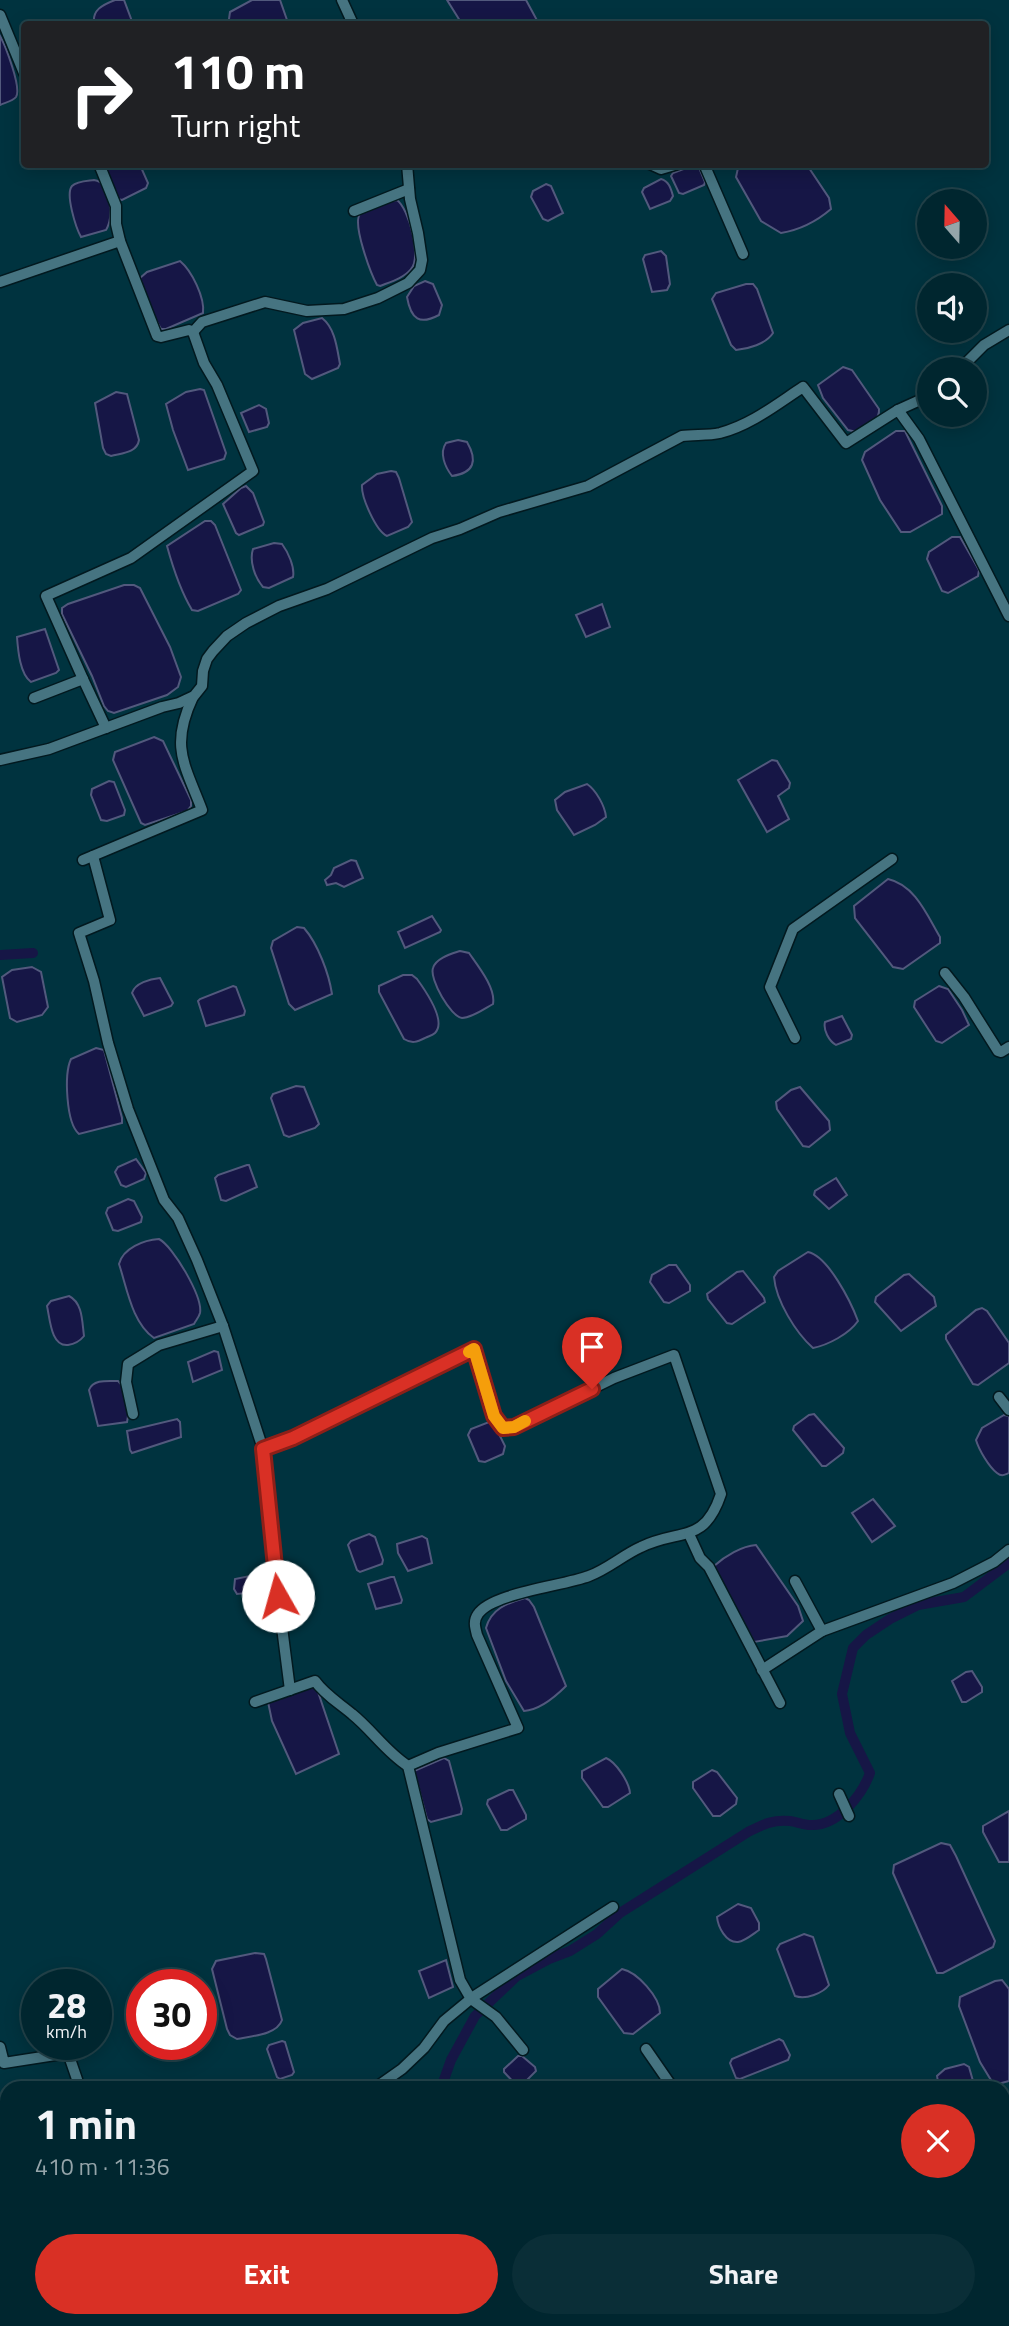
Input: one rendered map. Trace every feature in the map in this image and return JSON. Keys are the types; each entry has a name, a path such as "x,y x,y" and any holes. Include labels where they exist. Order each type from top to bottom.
{"street":[{"path":"342,0 352,21"},
{"path":"0,15 21,66"},
{"path":"101,168 116,206 120,241 157,336 189,330 193,332"},
{"path":"193,332 202,322 247,306 273,302 307,311 344,309 378,298 408,283 420,270 422,260 408,189 407,168"},
{"path":"706,168 743,254"},
{"path":"354,211 408,189"},
{"path":"0,282 120,241"},
{"path":"972,357 984,345 1009,330"},
{"path":"106,728 46,596 131,558 253,471 217,385 204,363 193,332"},
{"path":"290,1690 272,1549 263,1449 223,1326 178,1218 164,1200 128,1109 108,1043 94,981 79,933 110,920 88,858 202,810 180,753 184,716 193,696 202,686 207,659 227,636 246,624 279,606 355,577 432,538 499,512 587,486 682,436 699,437 731,430 749,422 803,387 846,443 898,410 917,401"},
{"path":"898,410 919,439 1009,616"},
{"path":"34,698 83,679"},
{"path":"0,760 49,749 193,696"},
{"path":"795,1038 770,988 793,929 892,859"},
{"path":"946,973 998,1051 1009,1047"},
{"path":"133,1414 126,1382 128,1364 159,1345 223,1326"},
{"path":"263,1449 304,1433 474,1349 494,1416 503,1428 514,1427 614,1378 674,1355 721,1494 710,1518 689,1534 680,1534 641,1546 591,1575 562,1585 507,1596 479,1612 474,1624 477,1635 517,1728 408,1766"},
{"path":"999,1397 1009,1410"},
{"path":"689,1534 780,1703"},
{"path":"762,1670 821,1631 953,1583 994,1562 1009,1550"},
{"path":"795,1581 821,1631"},
{"path":"255,1702 314,1681 323,1693 353,1714 391,1755 408,1766 455,1966 474,2001 490,2012 523,2050"},
{"path":"839,1794 849,1816"},
{"path":"384,2081 417,2055 444,2021 557,1941 613,1907"},
{"path":"0,2048 4,2063 68,2053 78,2081"},
{"path":"646,2049 668,2081"}],"shaded area":[{"path":"124,0 132,21 94,21 99,9 106,4"},
{"path":"252,0 280,0 287,20 230,21 230,12"},
{"path":"447,0 526,0 537,21 460,21"},
{"path":"0,36 12,66 17,92 15,98 0,105"},
{"path":"105,168 141,168 148,183 146,188 122,200 118,199"},
{"path":"686,168 699,168 704,185 683,194 679,193 671,176"},
{"path":"738,168 809,168 829,198 831,209 807,224 781,233 761,221 736,177"},
{"path":"661,179 668,183 673,196 670,201 650,209 642,192 644,188"},
{"path":"94,180 105,187 108,194 111,209 109,224 106,230 81,237 72,211 70,190 77,183"},
{"path":"546,184 551,186 563,213 548,221 543,219 531,197 533,191"},
{"path":"397,200 406,213 413,233 414,263 405,275 380,286 377,285 367,260 360,238 358,219 367,208"},
{"path":"661,251 666,256 670,284 667,290 652,292 643,259 645,255"},
{"path":"180,261 197,285 203,313 161,329 152,313 140,278 147,272"},
{"path":"425,281 433,284 442,305 439,315 422,320 411,311 407,297 414,286"},
{"path":"753,284 757,289 773,333 756,345 736,350 731,345 712,299 716,293"},
{"path":"322,318 333,333 340,364 338,368 312,379 305,374 294,330 303,323"},
{"path":"843,367 852,370 879,409 875,420 857,432 848,430 823,398 818,385"},
{"path":"204,390 226,453 224,459 188,470 166,404 186,392"},
{"path":"116,392 127,394 139,440 132,450 111,456 106,454 103,448 95,403"},
{"path":"259,405 266,409 269,423 267,427 249,432 241,413"},
{"path":"896,431 905,431 942,506 942,514 910,532 901,532 880,500 862,460 865,452"},
{"path":"458,440 467,442 473,460 469,469 452,476 445,464 443,451 446,443"},
{"path":"396,472 399,478 412,522 408,527 387,536 378,528 370,513 362,485 377,474"},
{"path":"246,486 253,493 264,522 263,525 239,535 223,504"},
{"path":"205,521 211,521 215,525 241,590 238,594 198,611 192,610 184,595 167,546"},
{"path":"952,537 960,537 979,570 978,576 948,593 942,591 927,559 929,552"},
{"path":"274,543 282,544 287,551 293,577 269,588 263,587 254,569 253,549"},
{"path":"124,585 140,588 170,647 181,677 178,687 167,695 114,713 104,706 62,614 62,608"},
{"path":"602,604 610,627 586,637 576,615"},
{"path":"45,629 59,670 31,682 22,668 17,637"},
{"path":"154,737 163,741 191,800 191,806 187,811 145,825 141,823 113,760 115,752"},
{"path":"772,760 777,761 790,783 789,788 778,796 789,819 767,832 738,780"},
{"path":"109,781 114,782 125,810 124,815 107,821 101,820 91,795 92,789"},
{"path":"587,784 600,799 606,817 574,835 557,810 555,800 565,792"},
{"path":"351,860 356,861 363,878 344,887 336,883 327,885 325,880 334,868"},
{"path":"888,879 913,894 940,937 940,943 903,969 893,967 855,918 854,906"},
{"path":"432,916 440,932 405,948 398,932"},
{"path":"297,927 304,928 314,942 326,969 332,994 295,1010 289,1004 271,948 273,941"},
{"path":"460,951 469,953 477,964 489,984 493,998 493,1004 466,1018 457,1016 447,1005 433,973 437,962"},
{"path":"32,967 41,972 48,1007 42,1015 17,1022 10,1018 2,977 12,970"},
{"path":"403,975 412,975 417,979 437,1014 438,1028 435,1033 414,1042 404,1039 379,992 379,986"},
{"path":"160,978 173,1003 144,1016 132,993 140,984"},
{"path":"939,986 948,989 969,1025 942,1043 936,1041 914,1007 915,1001"},
{"path":"236,987 244,1015 206,1026 198,1001"},
{"path":"842,1016 852,1035 851,1039 836,1045 827,1035 825,1022"},
{"path":"96,1048 104,1050 122,1123 79,1134 71,1120 69,1109 69,1066 71,1059"},
{"path":"296,1086 304,1087 319,1124 289,1137 284,1135 271,1098 273,1094"},
{"path":"800,1087 829,1121 830,1130 809,1147 803,1146 777,1109 776,1102 791,1090"},
{"path":"136,1159 146,1173 144,1179 126,1187 121,1185 115,1172 118,1167"},
{"path":"247,1165 257,1187 226,1201 221,1200 215,1178"},
{"path":"836,1178 847,1195 829,1209 814,1195 815,1191"},
{"path":"128,1199 134,1201 142,1217 141,1222 118,1231 113,1230 106,1213 108,1208"},
{"path":"159,1239 172,1251 186,1273 197,1296 200,1313 194,1324 154,1338 135,1314 119,1264 125,1253 135,1246"},
{"path":"808,1252 816,1255 831,1271 858,1321 838,1338 813,1348 788,1316 774,1277 778,1271"},
{"path":"669,1265 676,1265 690,1285 690,1291 669,1303 664,1302 650,1282 652,1275"},
{"path":"743,1271 765,1302 732,1324 727,1323 707,1294 737,1272"},
{"path":"909,1274 934,1297 936,1306 901,1331 875,1302 876,1297"},
{"path":"69,1296 79,1308 84,1336 68,1345 58,1342 55,1337 47,1306 51,1301"},
{"path":"982,1308 987,1311 1009,1343 1009,1363 978,1385 973,1384 946,1335"},
{"path":"214,1351 218,1352 222,1370 193,1382 188,1362"},
{"path":"118,1381 127,1400 127,1422 98,1426 89,1390 97,1382"},
{"path":"814,1414 844,1448 843,1453 826,1466 822,1466 793,1430 794,1426"},
{"path":"1004,1415 1009,1416 1009,1473 1002,1475 988,1463 976,1440 982,1428"},
{"path":"177,1419 180,1422 181,1437 132,1453 127,1431"},
{"path":"489,1422 494,1424 505,1446 503,1454 485,1462 479,1461 468,1435 471,1429"},
{"path":"873,1499 895,1526 872,1542 852,1513"},
{"path":"369,1534 375,1537 383,1560 382,1564 360,1572 348,1545 351,1541"},
{"path":"422,1536 427,1539 432,1563 408,1571 398,1553 397,1544"},
{"path":"756,1545 798,1606 803,1621 787,1636 754,1642 714,1566 734,1552"},
{"path":"265,1573 267,1588 264,1591 237,1594 234,1589 235,1579"},
{"path":"394,1577 401,1603 376,1609 368,1584"},
{"path":"525,1598 534,1607 566,1686 541,1705 524,1711 506,1681 486,1628 496,1611"},
{"path":"972,1671 982,1687 982,1692 962,1702 952,1681"},
{"path":"313,1687 317,1689 339,1754 296,1774 272,1721 268,1702"},
{"path":"444,1758 449,1761 461,1814 431,1822 427,1819 414,1771"},
{"path":"606,1758 621,1773 630,1793 608,1807 603,1807 582,1778 582,1771"},
{"path":"712,1770 717,1772 737,1798 736,1804 720,1816 713,1816 693,1788 693,1782"},
{"path":"513,1790 526,1819 507,1830 501,1830 487,1804 488,1800"},
{"path":"1009,1811 1009,1862 999,1862 983,1832 983,1826"},
{"path":"941,1843 950,1845 995,1941 993,1947 943,1973 937,1973 893,1873 894,1865"},
{"path":"738,1904 751,1908 759,1923 759,1930 746,1939 734,1942 721,1930 717,1917"},
{"path":"804,1934 813,1937 829,1985 814,1995 799,1997 795,1996 777,1949 780,1944"},
{"path":"255,1953 264,1954 282,2020 275,2029 237,2039 230,2035 217,1989 217,1969 212,1969 216,1961"},
{"path":"446,1960 453,1987 429,1998 419,1971"},
{"path":"622,1969 647,1986 659,2007 660,2013 633,2034 624,2033 598,1997 598,1989"},
{"path":"1002,1980 1009,1989 1009,2081 992,2081 980,2062 959,2006 960,1997"},
{"path":"779,2039 783,2041 790,2055 788,2060 740,2079 736,2078 730,2063 732,2059"},
{"path":"285,2042 294,2072 280,2079 267,2049 269,2045"},
{"path":"518,2056 522,2056 536,2071 526,2081 512,2081 504,2069"},
{"path":"964,2064 969,2067 973,2081 938,2081 937,2076 945,2069"}],"waterway":[{"path":"0,955 33,953"},
{"path":"444,2081 451,2060 475,2016 517,1976 570,1951 597,1934 620,1913 748,1832 778,1821 821,1824 848,1808 870,1773 850,1733 842,1694 853,1648 866,1635 890,1619 918,1605 964,1597 1009,1563"}],"slow traffic":[{"path":"469,1352 474,1349 494,1416 503,1428 514,1427 525,1421"}],"route":[{"path":"278,1596 263,1449 293,1438 474,1349 494,1416 503,1428 514,1427 592,1389"}]}
